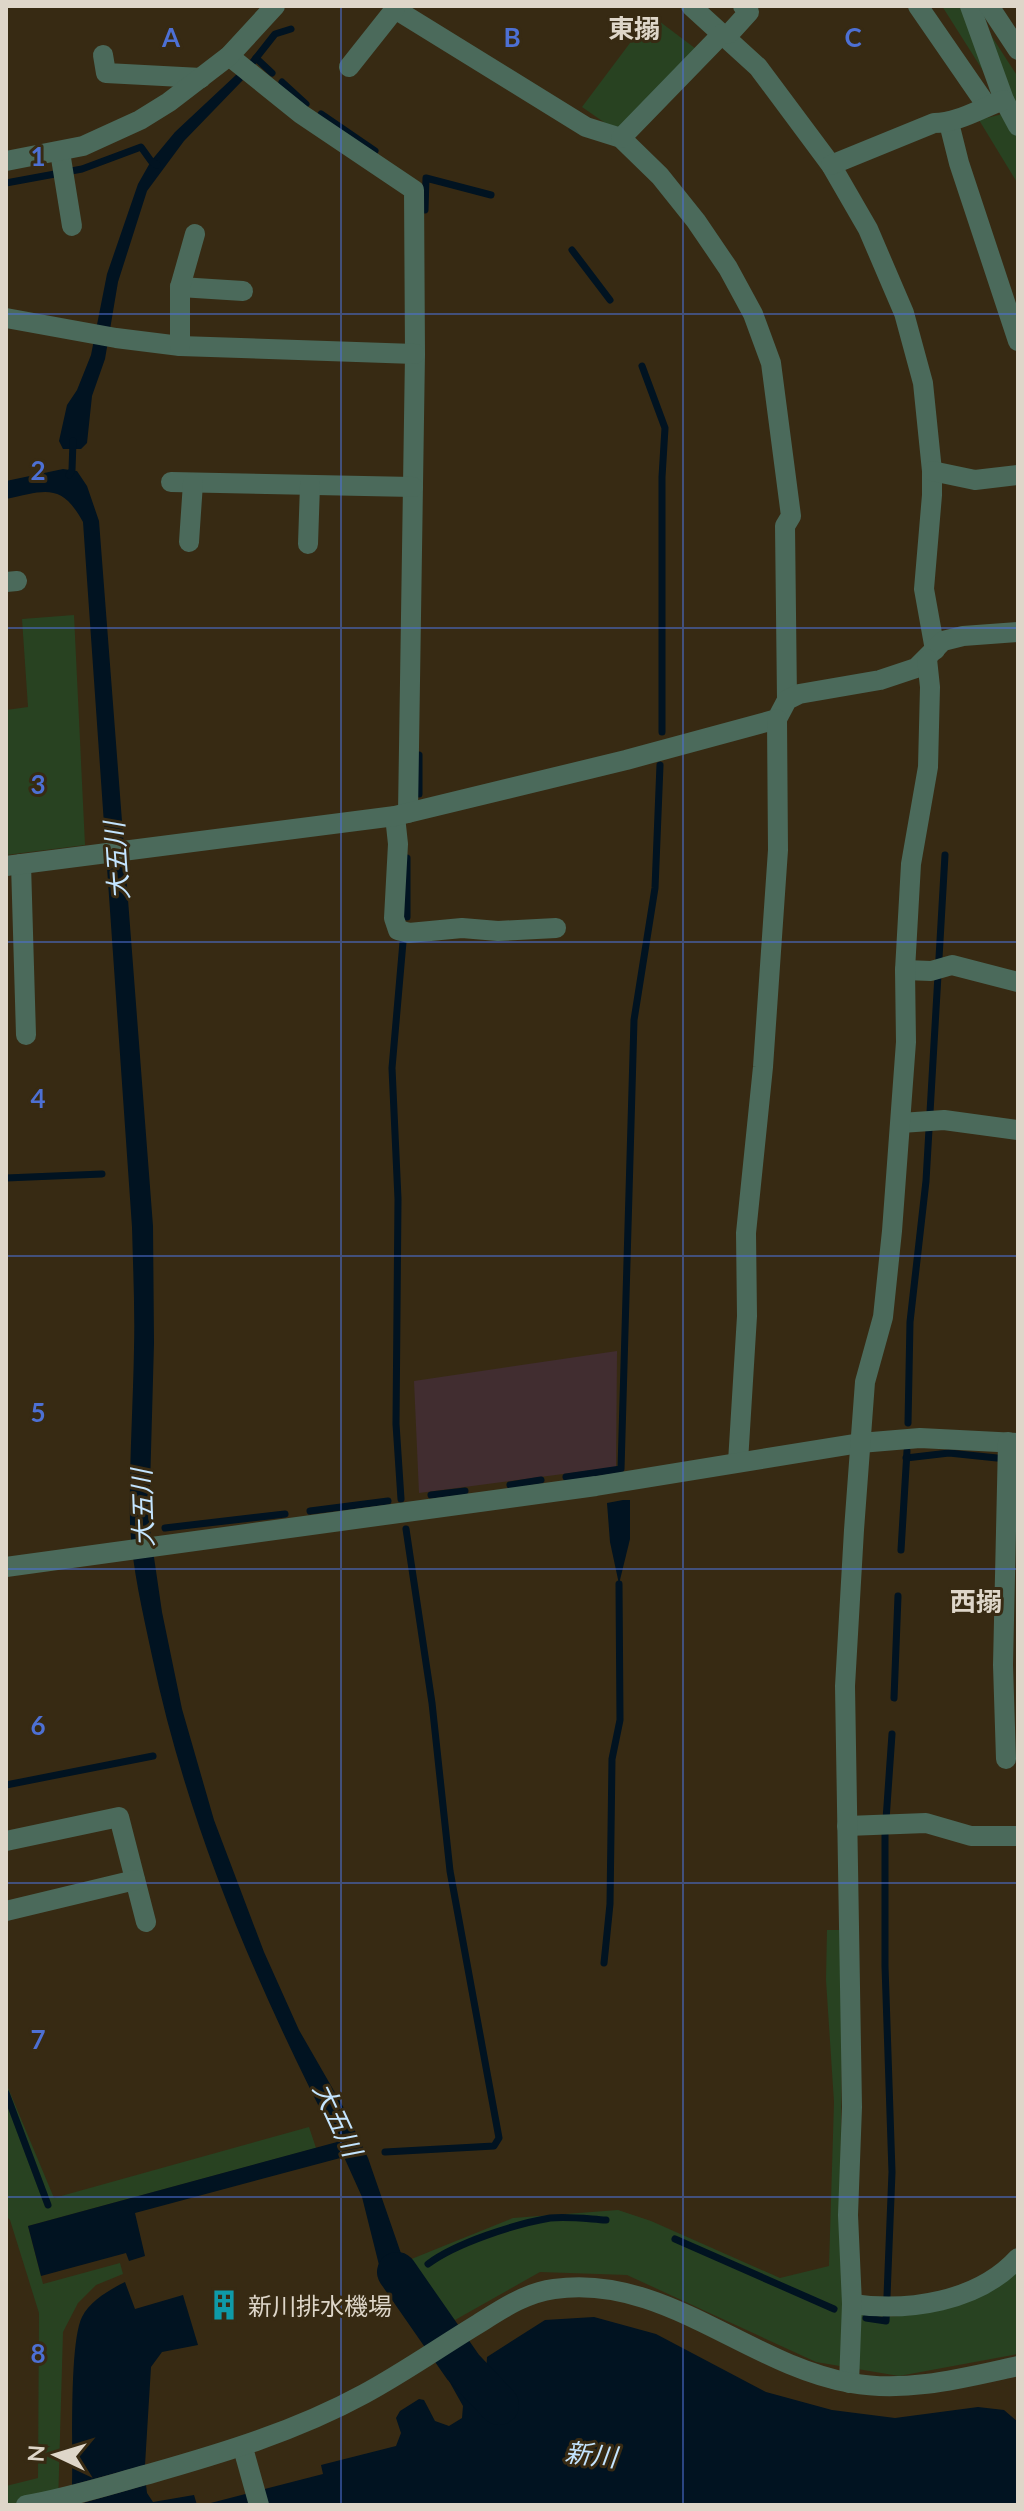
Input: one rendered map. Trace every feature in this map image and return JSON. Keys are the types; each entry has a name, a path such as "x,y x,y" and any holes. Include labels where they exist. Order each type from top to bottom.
{"street":[{"path":"6,161 63,167 201,78 241,66 275,6"},
{"path":"691,6 758,67 831,165 868,229 904,313 923,383 932,471 924,589 931,655 928,767 911,864 901,1123 883,1317 865,1382 845,1686 852,2107 848,2215 852,2304 849,2383"},
{"path":"621,138 722,34 730,33 749,12 743,6"},
{"path":"918,6 1018,126"},
{"path":"970,6 996,103"},
{"path":"989,6 1018,50"},
{"path":"349,67 396,8 586,127 621,138 669,187 728,268 753,314 771,363 791,516 785,526 778,850 763,1067 746,1233 747,1316 738,1462"},
{"path":"103,55 106,73 201,78"},
{"path":"241,66 301,114 414,190 413,487 402,815 394,918 398,930 409,933 462,928 498,931 556,928"},
{"path":"831,165 934,123 949,123 996,103"},
{"path":"949,123 959,163 1018,341"},
{"path":"63,167 72,226"},
{"path":"180,346 180,287 195,234"},
{"path":"180,287 243,291"},
{"path":"6,318 180,346 415,354"},
{"path":"932,471 975,480 1018,475"},
{"path":"171,482 413,487"},
{"path":"189,542 193,483"},
{"path":"308,544 310,485"},
{"path":"26,1035 14,865 402,815 626,760 782,710 799,694 880,680 916,668 943,641 963,636 1018,632"},
{"path":"905,970 936,970 952,965 1018,982"},
{"path":"901,1123 944,1120 1018,1130"},
{"path":"6,1567 596,1486 860,1443 920,1438 1013,1443 1003,1665 1006,1759"},
{"path":"6,1841 119,1817 146,1922"},
{"path":"847,1826 926,1823 971,1836 1018,1836"},
{"path":"6,1911 135,1880"},
{"path":"852,2304 887,2308 929,2304 986,2284 1006,2272 1018,2258"},
{"path":"26,2505 60,2499 243,2448 365,2394 521,2298 556,2289 599,2288 635,2295 666,2306 786,2365 849,2383 891,2387 952,2381 1018,2366"},
{"path":"243,2448 259,2505"}],"shaded area":[{"path":"617,1351 616,1467 419,1493 414,1381"}],"green space":[{"path":"942,6 972,6 1018,77 1018,106 987,77"},
{"path":"651,15 700,52 621,134 582,107"},
{"path":"1018,110 1018,184 979,120"},
{"path":"74,615 85,845 6,855 6,710 28,707 22,619"},
{"path":"827,1930 843,1930 840,2224 844,2304 873,2316 931,2311 988,2290 1018,2267 1018,2354 899,2376 816,2362 627,2275 540,2272 455,2320 440,2307 404,2262 513,2218 618,2210 651,2221 780,2278 829,2266 834,2102 826,1980"},
{"path":"6,2083 54,2198 309,2127 316,2148 28,2226 43,2284 120,2263 123,2274 96,2285 78,2303 63,2332 58,2505 6,2505 6,2486 38,2478 39,2313 10,2220 6,2216"}],"water":[{"path":"237,74 243,80 184,141 147,191 118,282 105,359 92,396 87,443 81,449 63,449 59,441 67,405 77,390 91,355 107,274 138,184 151,161 175,132"},
{"path":"63,469 77,471 87,486 99,521 153,1226 154,1343 149,1523 162,1612 182,1709 214,1820 264,1952 299,2030 345,2110 368,2158 404,2262 440,2307 417,2322 381,2273 362,2197 344,2157 135,2213 145,2256 129,2261 126,2253 41,2276 28,2226 337,2142 279,2025 205,1844 167,1720 135,1574 130,1524 134,1334 132,1227 83,522 67,500 51,492 6,499 6,481"},
{"path":"630,1500 630,1539 619,1584 610,1542 607,1503"},
{"path":"125,2282 135,2309 183,2295 198,2345 162,2352 151,2367 145,2465 72,2485 73,2373 78,2330 90,2306 106,2292"},
{"name":"新川","path":"594,2317 656,2334 766,2392 832,2410 895,2418 978,2407 1004,2410 1018,2422 1018,2505 203,2505 323,2474 321,2465 396,2446 401,2433 396,2418 400,2411 419,2399 424,2400 435,2421 449,2426 462,2418 463,2406 449,2381 453,2372 475,2360 486,2373 487,2357 545,2320"},
{"path":"146,2485 153,2502 194,2495 197,2505 76,2505"}],"waterway":[{"path":"249,67 275,34 291,29"},
{"path":"256,58 272,73"},
{"path":"282,82 306,104"},
{"path":"321,114 375,151"},
{"path":"6,183 82,169 141,147 157,165"},
{"path":"425,210 426,178 491,195"},
{"path":"572,250 610,300"},
{"path":"642,366 665,428 662,477 662,732"},
{"path":"69,475 73,441"},
{"path":"419,755 419,794"},
{"path":"566,1477 621,1469 634,1020 655,888 660,765"},
{"path":"908,1423 910,1322 926,1181 945,855"},
{"path":"407,858 407,917"},
{"path":"401,1499 396,1424 398,1199 392,1068 403,942"},
{"path":"6,1178 102,1174"},
{"path":"901,1550 907,1451"},
{"path":"906,1458 949,1453 997,1458"},
{"path":"510,1485 541,1480"},
{"path":"431,1495 465,1491"},
{"path":"310,1511 388,1501"},
{"path":"165,1528 285,1514"},
{"path":"385,2152 494,2146 499,2138 450,1871 432,1703 406,1529"},
{"path":"604,1963 610,1904 612,1759 620,1720 619,1584"},
{"path":"894,1698 898,1596"},
{"path":"866,2318 886,2321 892,2172 885,1966 885,1834 892,1734"},
{"path":"6,1785 153,1756"},
{"path":"6,2093 48,2205"},
{"path":"428,2264 470,2242 536,2221 564,2217 606,2220"},
{"path":"675,2239 834,2309"},
{"name":"大五川","path":"397,2272 463,2367 499,2405"}],"place":[{"name":"新川排水機場","path":"224,2305"}],"district":[{"name":"東搦","path":"634,28"},
{"name":"西搦","path":"976,1601"}]}
